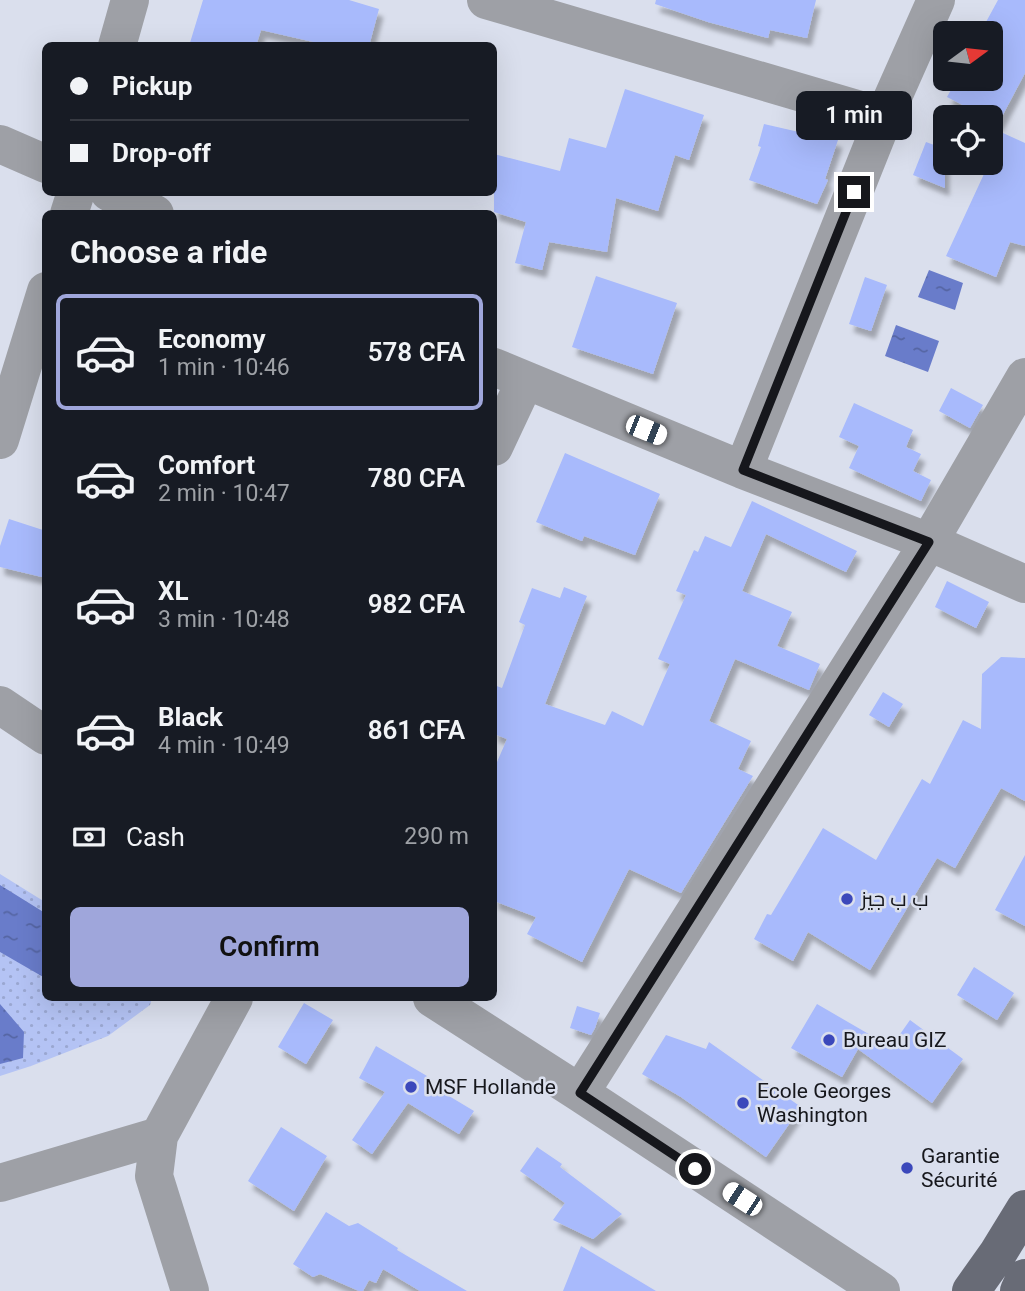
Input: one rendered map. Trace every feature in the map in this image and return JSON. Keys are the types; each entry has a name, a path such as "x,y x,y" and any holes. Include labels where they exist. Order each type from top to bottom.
{"main road":[{"path":"971,1291 1025,1209"},
{"path":"1019,1291 1025,1278"}],"street":[{"path":"118,42 130,0"},
{"path":"486,0 884,117"},
{"path":"743,470 884,117 936,0"},
{"path":"0,144 42,162"},
{"path":"117,196 147,210"},
{"path":"0,440 42,305"},
{"path":"497,432 509,374 743,470 929,542 1025,584"},
{"path":"580,1093 929,542 1025,377"},
{"path":"0,705 42,733"},
{"path":"190,1291 154,1176 159,1136 232,1001"},
{"path":"437,1001 881,1291"},
{"path":"0,1182 159,1136"}],"shaded area":[{"path":"0,874 42,900 42,1001 151,1001 150,1005 108,1036 0,1076"}],"water":[{"path":"929,270 963,283 955,310 918,297"},
{"path":"896,325 939,341 928,372 885,356"},
{"path":"0,885 42,911 42,976 0,952"},
{"path":"0,1004 24,1032 23,1058 0,1064"}],"building":[{"path":"203,0 349,0 379,9 370,42 314,42 261,30 257,42 190,42"},
{"path":"656,0 816,0 807,38 770,30 768,38 708,22 655,4"},
{"path":"998,0 1025,0 1025,73 1003,115 1003,105 963,105 947,97 950,91 1003,91 1003,21 987,21"},
{"path":"625,89 704,115 689,160 675,155 658,211 616,198 607,252 549,242 542,270 515,263 526,222 494,210 494,196 497,196 497,155 560,171 569,138 606,148"},
{"path":"764,124 812,135 813,132 838,140 825,179 828,180 817,204 749,180 761,147 758,146"},
{"path":"1003,133 1025,143 1025,246 1010,242 996,277 946,256 984,175 1003,175"},
{"path":"926,142 933,145 933,175 945,175 945,188 913,175"},
{"path":"596,276 677,303 653,374 572,347"},
{"path":"865,277 887,285 871,331 849,324"},
{"path":"951,388 983,405 970,428 939,411"},
{"path":"854,403 913,430 906,447 921,454 913,471 931,480 921,501 849,468 859,446 839,437"},
{"path":"565,453 660,494 635,555 584,536 582,541 536,522"},
{"path":"752,501 857,551 846,572 766,534 742,591 792,612 777,646 820,664 809,690 735,659 709,721 751,741 738,769 753,776 681,893 629,869 582,962 527,934 536,917 497,902 497,762 507,739 497,735 497,686 502,688 525,625 519,622 532,588 560,598 564,587 587,596 545,704 605,725 612,711 643,726 670,664 658,659 686,595 676,591 694,550 698,552 705,536 731,547"},
{"path":"9,519 42,530 42,577 0,567 0,546"},
{"path":"947,581 989,602 976,628 935,607"},
{"path":"1001,657 1025,658 1025,801 1001,788 955,868 937,858 870,970 808,932 793,961 754,939 767,914 771,915 823,828 876,860 922,779 930,784 963,720 981,729 982,674"},
{"path":"883,692 903,704 889,727 869,715"},
{"path":"1025,855 1025,926 995,910"},
{"path":"974,967 1014,993 997,1020 957,995"},
{"path":"304,1003 333,1020 306,1064 278,1047"},
{"path":"817,1004 891,1047 910,1020 963,1059 932,1103 858,1049 842,1077 791,1048"},
{"path":"577,1006 600,1013 591,1035 570,1028"},
{"name":"Ecole Georges Washington","path":"666,1035 706,1049 709,1042 801,1107 766,1157 681,1097 642,1074"},
{"path":"376,1046 427,1076 424,1081 474,1111 459,1134 408,1103 372,1154 352,1140 385,1092 359,1078"},
{"path":"281,1127 327,1156 294,1211 248,1181"},
{"path":"537,1147 562,1164 560,1167 622,1214 593,1239 553,1220 565,1203 520,1171"},
{"path":"326,1212 349,1226 358,1223 398,1248 397,1250 467,1291 420,1291 383,1269 376,1283 369,1280 363,1291 320,1274 313,1277 293,1264"},
{"path":"581,1246 656,1291 563,1291"}],"place":[{"name":"ب ب جيز","path":"847,899"},
{"name":"Bureau GIZ","path":"829,1040"},
{"name":"MSF Hollande","path":"411,1087"},
{"name":"Ecole Georges Washington","path":"743,1103"},
{"name":"Garantie Sécurité","path":"907,1168"}],"route":[{"path":"695,1169 580,1093 929,542 743,470 854,192"}]}
